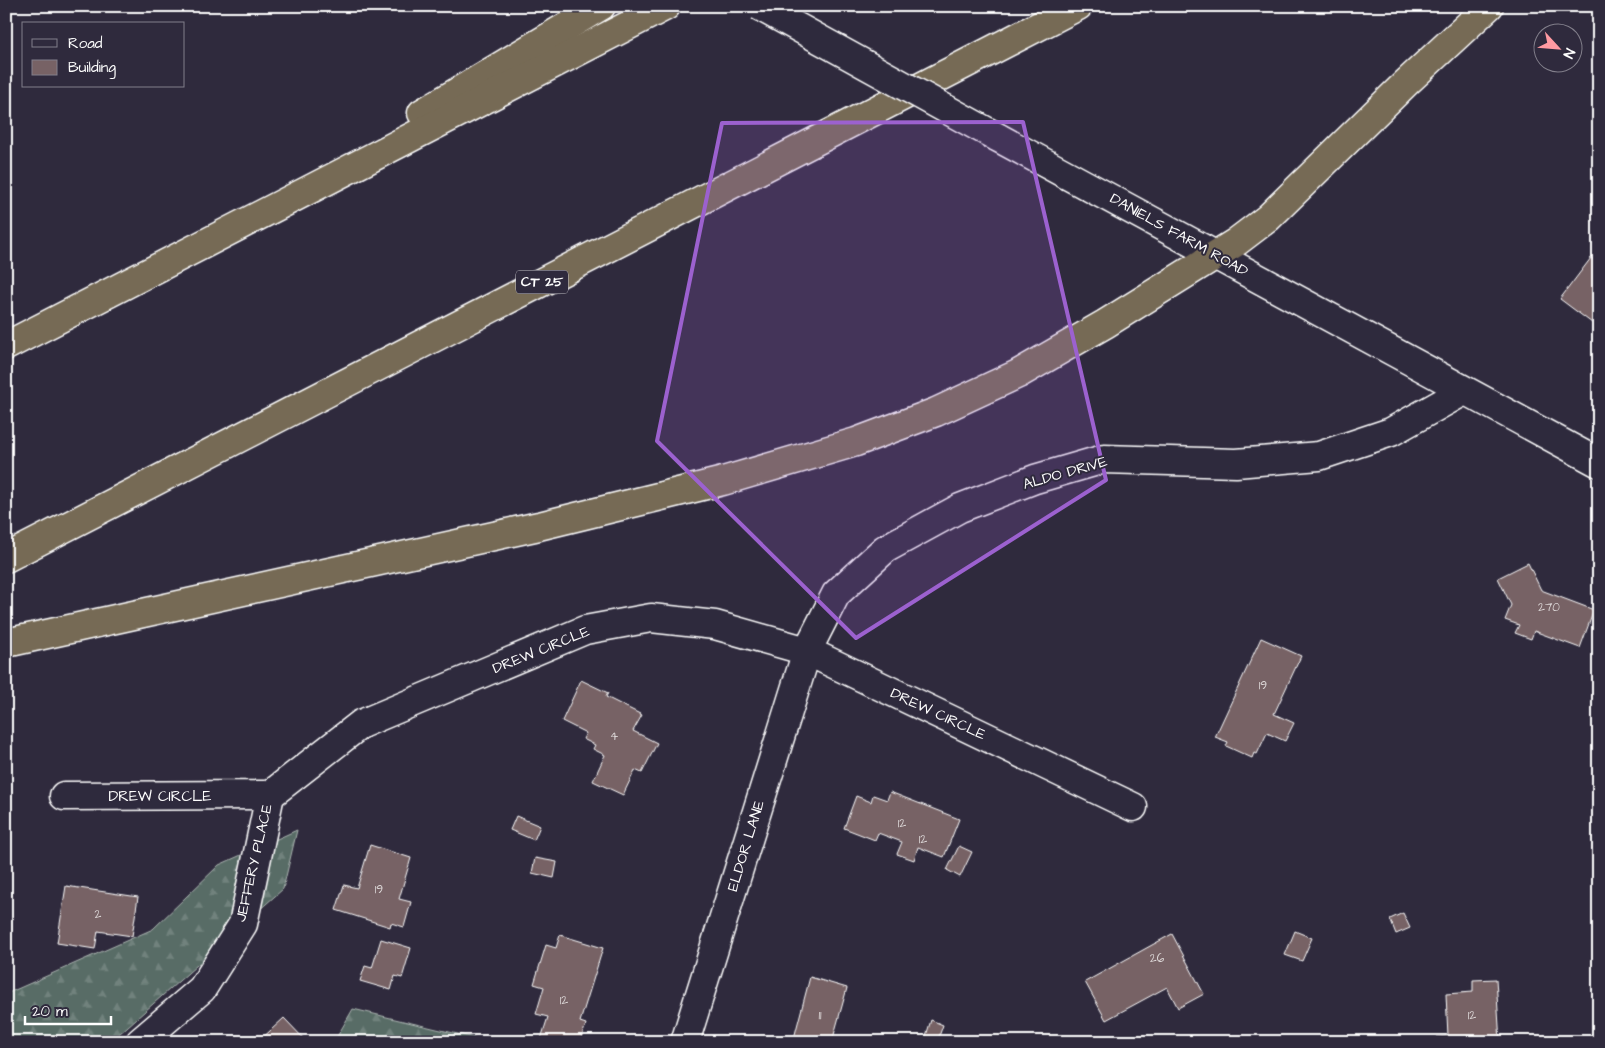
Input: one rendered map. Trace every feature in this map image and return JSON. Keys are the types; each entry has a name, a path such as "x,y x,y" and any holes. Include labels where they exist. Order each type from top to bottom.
{"highway":[{"path":"189,252 600,6"},
{"path":"6,346 666,6"},
{"name":"CT 25","path":"6,558 1078,6"},
{"path":"6,642 539,526 723,481 856,442 936,412 1018,374 1105,324 1235,243 1281,206 1341,146 1489,6"}],"street":[{"name":"DANIELS FARM ROAD","path":"759,6 1599,464"},
{"name":"ALDO DRIVE","path":"807,651 836,594 885,549 960,508 1035,480 1104,459 1236,463 1319,456 1391,432 1464,391"},
{"name":"DREW CIRCLE","path":"64,796 270,795 361,724 585,630 651,618 715,625 807,651 1133,806"},
{"name":"ELDOR LANE","path":"685,1042 807,651"},
{"name":"JEFFERY PLACE","path":"140,1042 202,989 243,924 270,795"}],"highlighted area":[{"path":"1023,122 1106,480 856,638 657,441 722,123"}],"green space":[{"path":"297,830 283,889 110,1042 6,1042 6,994 153,929 219,865"},
{"path":"353,1009 487,1041 334,1042"}],"building":[{"path":"1591,258 1599,263 1599,323 1596,326 1560,299"},
{"path":"1528,563 1541,590 1594,610 1580,648 1534,631 1531,639 1515,633 1519,625 1505,620 1511,605 1498,578"},
{"path":"1261,638 1301,656 1274,714 1294,723 1285,741 1267,733 1257,754 1254,753 1252,758 1226,746 1228,742 1215,737"},
{"path":"581,680 608,693 606,697 642,715 633,731 657,743 642,773 635,770 623,795 593,781 605,755 593,749 595,745 583,739 586,733 562,721"},
{"path":"890,792 959,819 944,857 918,847 914,860 897,854 902,842 878,833 875,840 844,828 856,796 871,802 873,795 887,800"},
{"path":"516,816 540,826 534,840 510,830"},
{"path":"370,845 411,858 399,899 411,902 404,927 391,923 390,927 336,910 344,885 357,888"},
{"path":"959,846 972,852 960,877 947,870"},
{"path":"535,858 557,862 554,878 532,873"},
{"path":"66,886 138,897 132,936 98,931 95,949 57,943"},
{"path":"1403,913 1410,928 1396,934 1390,919"},
{"path":"1295,931 1312,938 1302,961 1285,955"},
{"path":"1172,934 1204,994 1178,1008 1167,987 1106,1020 1085,982"},
{"path":"560,935 603,948 580,1022 586,1024 580,1042 540,1042 548,1017 536,1014 544,987 534,984 546,945 556,948"},
{"path":"381,939 411,948 402,978 395,976 391,990 360,981 365,966 372,968"},
{"path":"810,977 847,988 832,1042 793,1042"},
{"path":"1496,979 1500,1042 1437,1042 1437,1037 1448,1036 1446,994 1473,992 1473,980"},
{"path":"284,1018 307,1042 258,1042"},
{"path":"931,1020 943,1025 937,1042 925,1039"}]}
